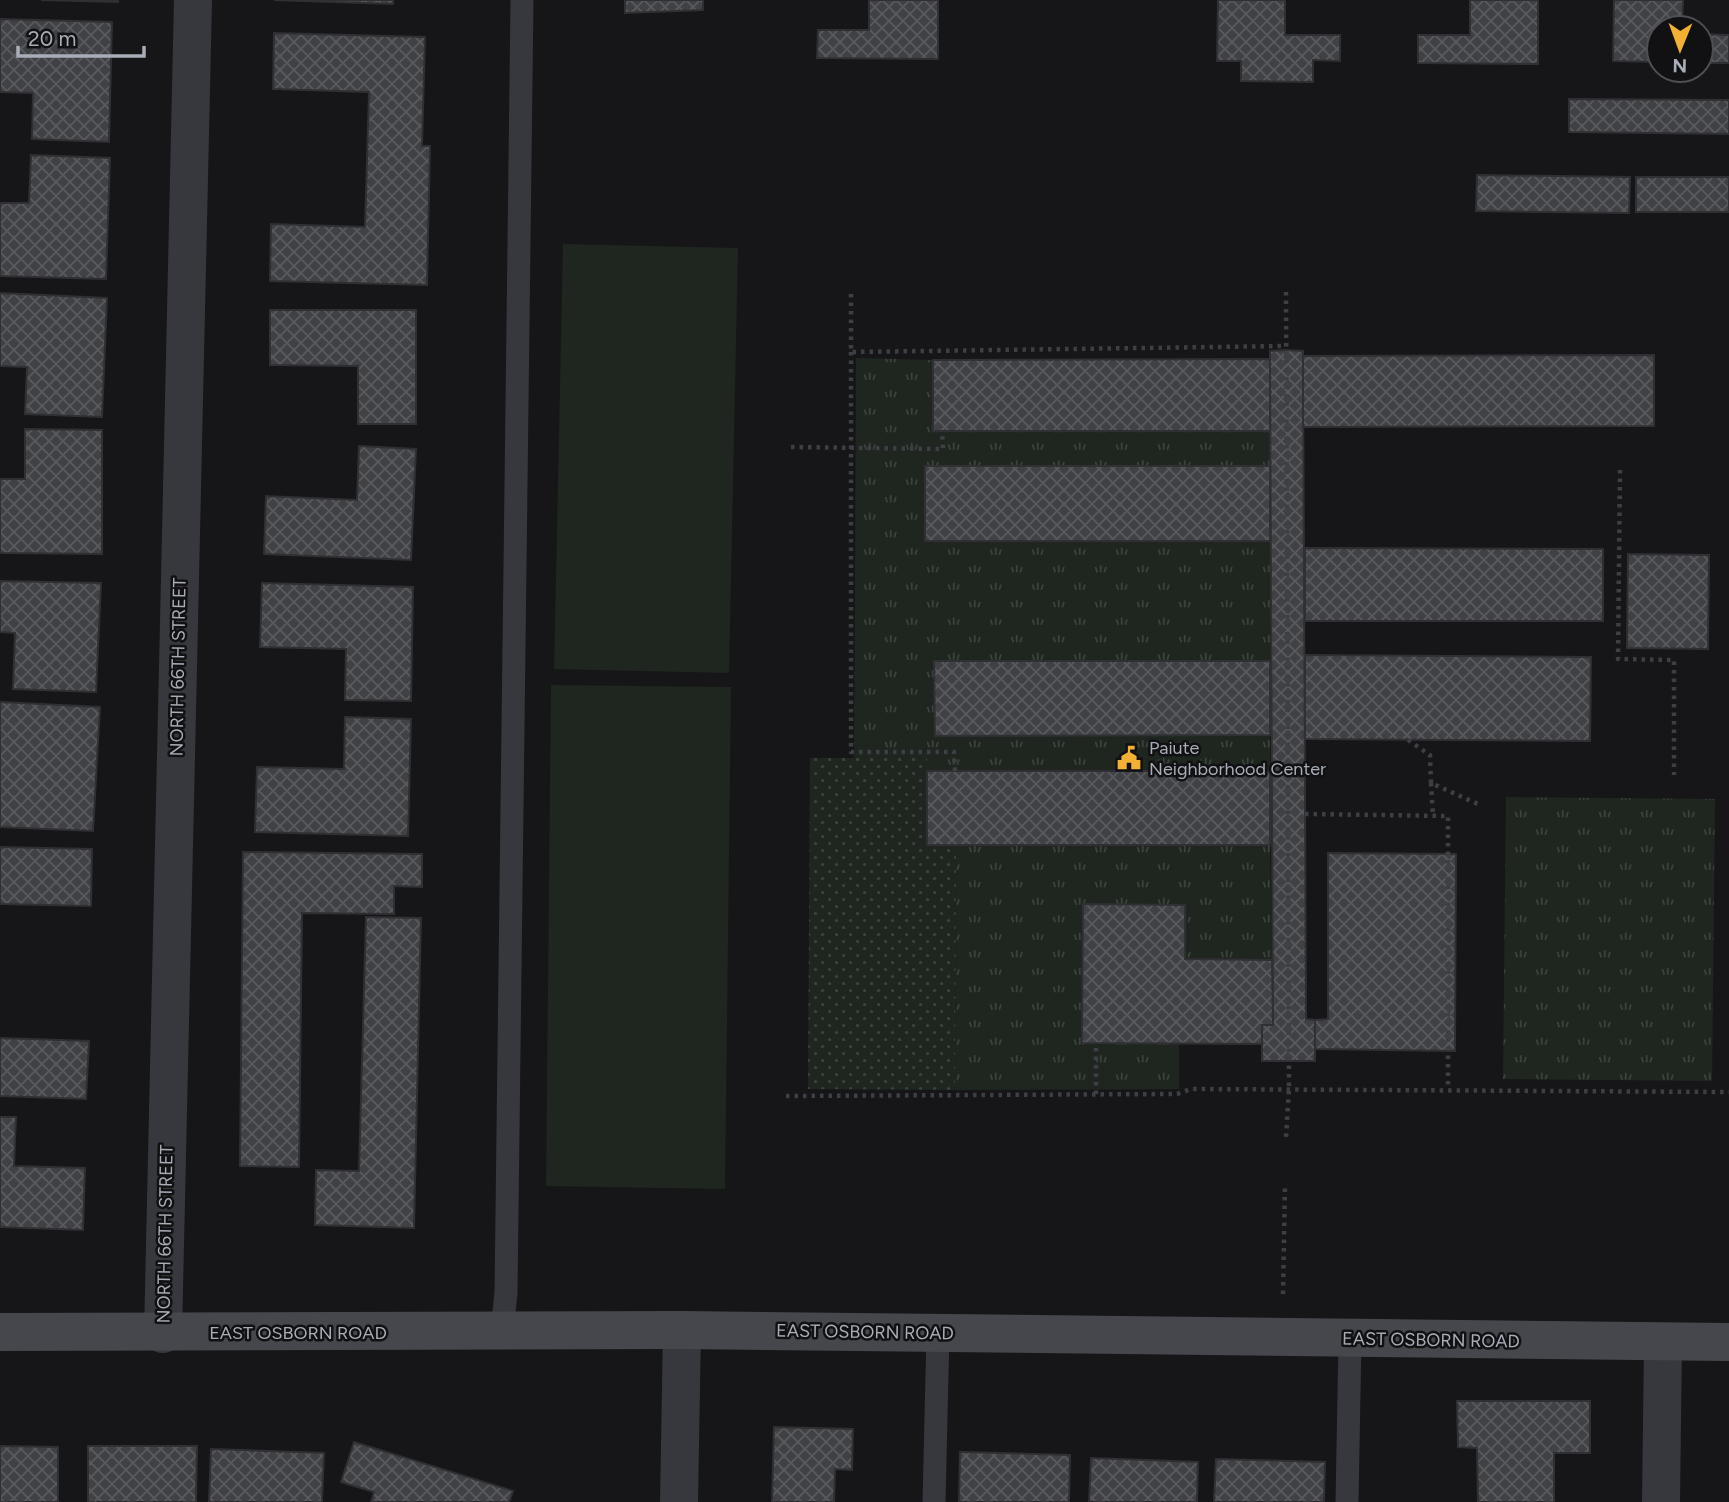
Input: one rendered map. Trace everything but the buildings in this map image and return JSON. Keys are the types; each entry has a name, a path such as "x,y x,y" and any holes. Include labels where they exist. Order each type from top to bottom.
{"main road":[{"name":"EAST OSBORN ROAD","path":"0,1332 163,1334 682,1330 1729,1342"}],"street":[{"name":"NORTH 66TH STREET","path":"163,1334 193,0"},
{"path":"679,1502 682,1330"},
{"path":"1661,1502 1663,1342"}],"lane":[{"path":"502,1331 506,1293 522,0"},
{"path":"934,1502 938,1333"},
{"path":"1348,1502 1350,1339"}],"path":[{"path":"1286,292 1289,1089 1286,1137"},
{"path":"850,294 851,751 954,752 955,771"},
{"path":"851,352 1286,346"},
{"path":"791,447 943,449 942,431"},
{"path":"1620,470 1618,659 1674,660 1674,775"},
{"path":"1408,740 1430,755 1433,816"},
{"path":"1431,783 1480,805"},
{"path":"1305,814 1448,816 1448,1089"},
{"path":"1096,1044 1096,1094"},
{"path":"786,1096 1177,1094 1191,1089 1729,1092"},
{"path":"1283,1294 1285,1184"}],"green space":[{"path":"563,244 738,248 729,673 554,669"},
{"path":"856,358 933,360 934,431 1270,431 1270,466 925,466 925,540 1270,541 1270,661 934,662 935,736 1270,735 1270,771 927,771 854,782"},
{"path":"551,685 731,687 725,1189 546,1186"},
{"path":"810,758 927,758 927,845 956,845 955,1090 808,1089"},
{"path":"1506,797 1715,799 1712,1081 1503,1079"},
{"path":"956,845 1270,845 1272,960 1185,959 1185,905 1083,904 1082,1043 1179,1044 1179,1089 955,1090"}],"place":[{"name":"Paiute Neighborhood Center","path":"1129,758"}]}
